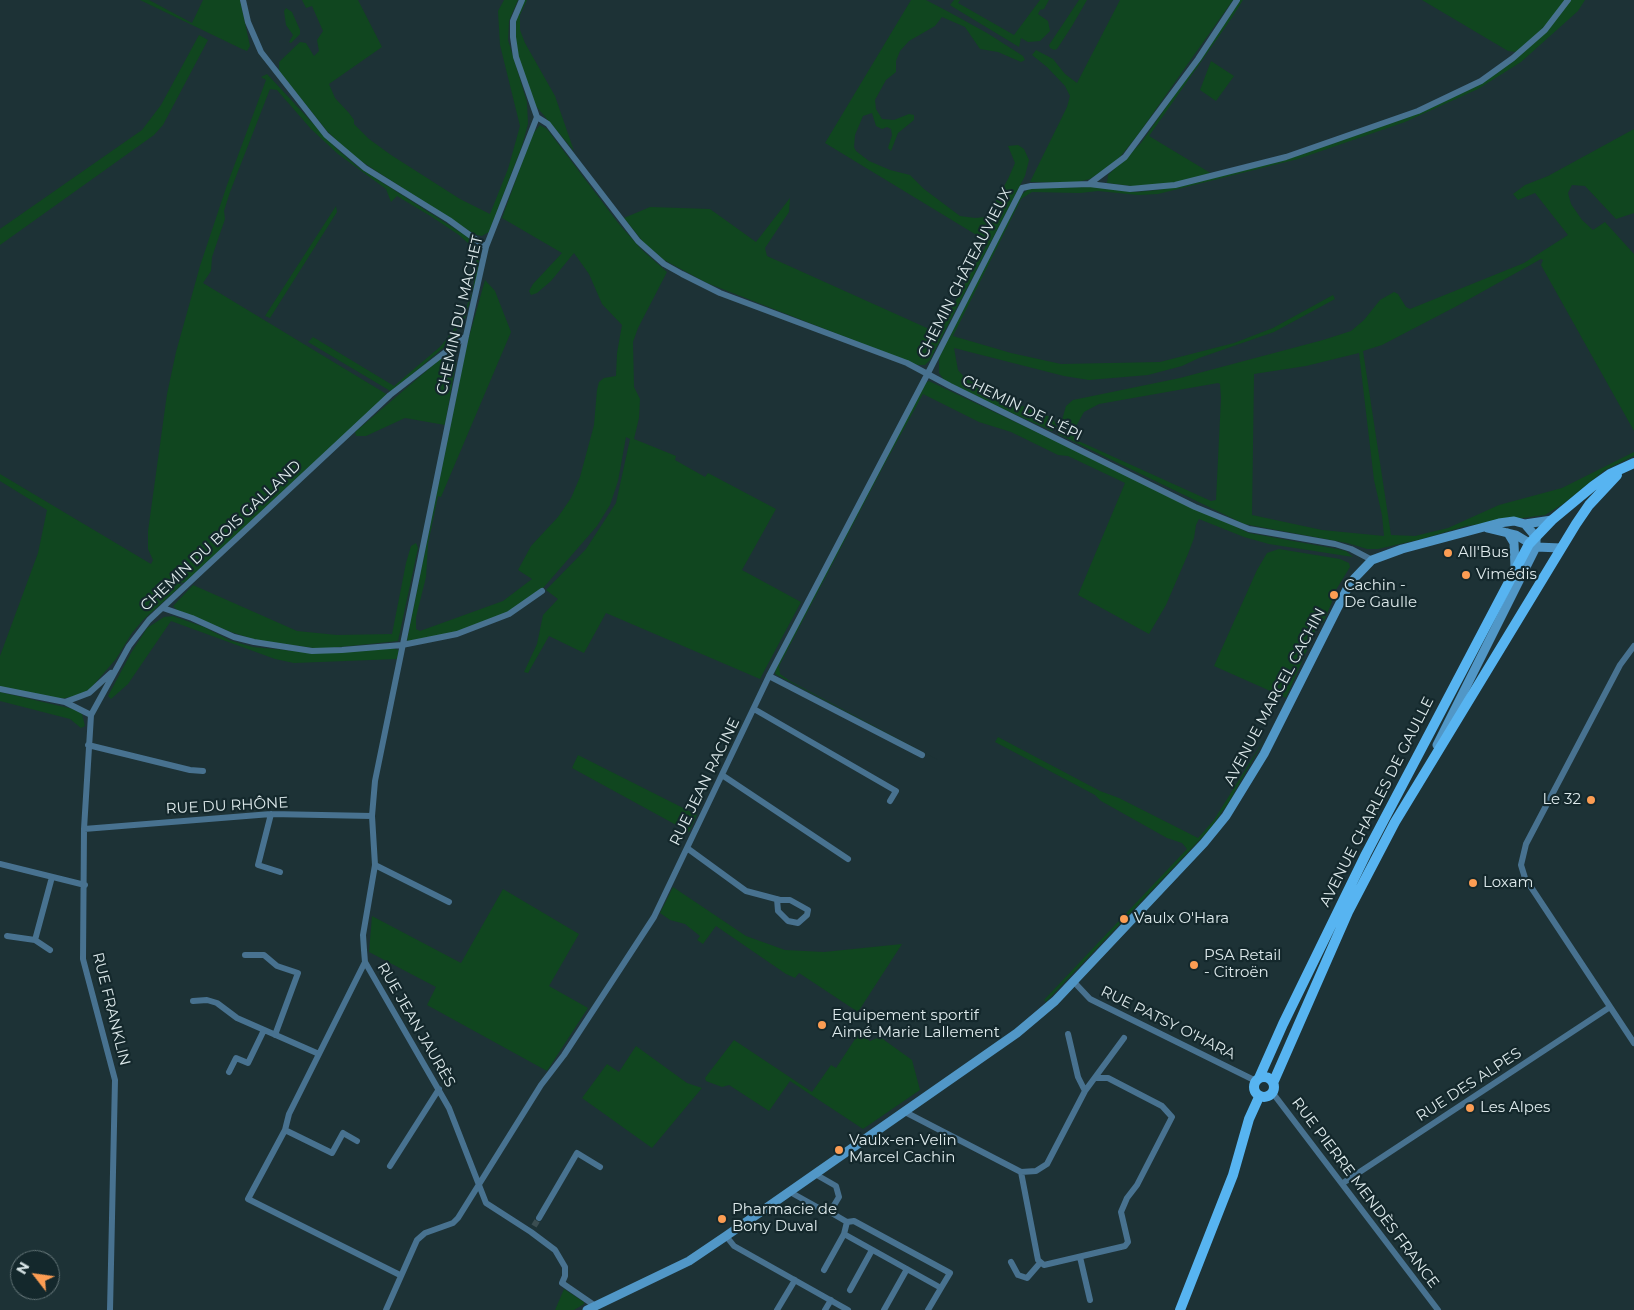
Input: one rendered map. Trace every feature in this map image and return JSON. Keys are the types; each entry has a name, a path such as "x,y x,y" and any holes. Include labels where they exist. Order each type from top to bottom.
{"main road":[{"path":"1534,543 1552,520 1610,474 1631,465"},
{"path":"1561,548 1589,505 1631,465"},
{"name":"AVENUE CHARLES DE GAULLE","path":"1257,1080 1282,1024 1366,854 1515,567 1534,543"},
{"name":"AVENUE CHARLES DE GAULLE","path":"1272,1087 1348,912 1395,822 1431,759 1561,548"},
{"path":"1264,1077 1272,1087 1264,1098 1259,1096 1254,1087 1257,1080 1264,1077"},
{"path":"1180,1310 1233,1175 1249,1119 1259,1096"}],"street":[{"path":"243,0 248,22 261,52 326,135 365,168 449,220 486,247"},
{"path":"522,0 513,21 512,37 516,57 537,117"},
{"path":"1089,184 1125,157 1140,140 1238,0"},
{"path":"1089,184 1130,189 1175,185 1286,157 1418,112 1481,81 1513,58 1545,30 1568,0"},
{"name":"CHEMIN DU MACHET","path":"402,645 486,247 537,117"},
{"name":"CHEMIN DE L'ÉPI","path":"537,117 548,124 631,233 664,264 720,293 908,363 958,391 1195,507 1249,529 1334,544 1351,549 1372,560"},
{"name":"CHEMIN CHÂTEAUVIEUX","path":"928,373 1022,188 1089,184"},
{"name":"CHEMIN DU BOIS GALLAND","path":"91,715 140,629 390,395 466,336"},
{"name":"RUE JEAN RACINE","path":"386,1310 417,1240 425,1233 453,1223 478,1187 541,1084 564,1055 654,917 769,676 928,373"},
{"name":"AVENUE MARCEL CACHIN","path":"590,1308 689,1261 1017,1034 1074,982 1204,843 1226,816 1264,754 1350,583 1372,560 1402,549 1499,523 1514,521 1525,524 1552,520"},
{"path":"1525,524 1534,543"},
{"name":"AVENUE MARCEL CACHIN","path":"1486,528 1508,533 1534,543 1561,548"},
{"path":"1508,533 1514,543 1515,567"},
{"name":"AVENUE CHARLES DE GAULLE","path":"1431,759 1534,543"},
{"path":"162,608 192,618 234,637 264,644 312,651 402,645 457,634 509,614 542,591"},
{"name":"RUE JEAN JAURÈS","path":"402,645 375,781 372,816 375,865 364,935 365,962 439,1090 486,1203 495,1211 533,1229 555,1250 565,1267 562,1283 590,1308"},
{"path":"1633,648 1620,665 1526,844 1521,865 1525,878 1634,1043"},
{"path":"65,702 89,693 116,669"},
{"path":"769,676 922,755"},
{"path":"0,689 65,702 91,715"},
{"path":"754,709 896,791 890,802"},
{"name":"RUE FRANKLIN","path":"91,715 84,828 83,959 115,1080 110,1310"},
{"path":"88,745 190,770 203,771"},
{"path":"722,775 848,859"},
{"path":"271,814 258,865 280,872"},
{"name":"RUE DU RHÔNE","path":"84,828 271,814 372,816"},
{"path":"687,848 746,891 794,902 808,910 807,915 798,923 788,920 778,911 777,899"},
{"path":"0,864 85,885"},
{"path":"375,865 448,902"},
{"path":"34,940 52,877"},
{"path":"7,936 34,940 50,950"},
{"path":"245,955 264,955 277,966 298,973 274,1034"},
{"path":"365,962 289,1114 285,1130 248,1199 400,1275"},
{"name":"RUE PATSY O'HARA","path":"1074,982 1090,999 1257,1080"},
{"path":"194,1001 207,1000 217,1003 236,1018 319,1054"},
{"name":"RUE DES ALPES","path":"1343,1183 1610,1007"},
{"path":"229,1072 236,1058 248,1063 264,1030"},
{"path":"1068,1034 1078,1077 1085,1091"},
{"path":"905,1112 1021,1172 1036,1171 1047,1164 1085,1091 1124,1038"},
{"path":"1021,1172 1038,1260 1044,1265 1125,1246 1128,1242 1121,1212 1126,1198 1137,1185 1172,1117 1162,1106 1108,1078 1095,1078"},
{"name":"RUE PIERRE MENDÈS FRANCE","path":"1272,1087 1438,1310"},
{"path":"390,1166 439,1090"},
{"path":"285,1130 332,1153 343,1134 358,1141"},
{"path":"539,1218 577,1153 600,1167"},
{"path":"815,1174 836,1186 839,1197 830,1212"},
{"path":"790,1192 847,1222 854,1221 950,1272 928,1310"},
{"path":"824,1270 844,1234 847,1222"},
{"path":"844,1234 941,1288"},
{"path":"726,1236 734,1246 848,1310"},
{"path":"850,1290 872,1250"},
{"path":"1080,1257 1090,1300"},
{"path":"1011,1262 1018,1275 1027,1278 1040,1262"},
{"path":"884,1310 906,1269"},
{"path":"777,1310 795,1280"},
{"path":"825,1310 831,1300"}],"green space":[{"path":"140,0 149,0 192,23 203,0 240,0 250,46 247,51 242,49"},
{"path":"302,0 358,0 382,47 329,84 335,98 349,113 354,120 354,124 369,139 391,155 460,199 490,214 508,169 520,126 500,45 498,11 504,0 518,0 509,21 508,40 527,102 528,124 522,146 489,232 482,236 468,230 353,156 327,131 279,71 279,62 300,42 306,43 314,56 319,51 317,40 323,31 312,6 306,8"},
{"path":"524,0 527,0 520,15 520,30 525,43 555,96 574,151 535,105 516,51 515,22"},
{"path":"911,0 926,0 947,11 987,33 1023,56 1025,60 1021,62 998,52 980,49 965,27 942,17 935,26 909,41 900,51 896,61 896,72 886,80 875,100 876,109 882,119 894,120 909,114 914,115 914,120 898,133 891,151 888,148 892,135 891,129 887,127 882,129 876,126 872,113 863,116 855,135 854,147 856,151 869,161 890,170 910,175 924,189 960,216 975,218 987,217 1008,179 1015,163 1008,146 1018,145 1024,149 1029,160 1025,176 930,360 925,365 917,365 707,283 664,260 644,243 624,218 650,207 710,209 756,242 790,198 789,212 765,248 767,256 938,333 988,242 825,143"},
{"path":"954,0 960,0 958,3 1014,35 1040,0 1049,0 1044,9 1040,10 1038,14 1048,21 1050,31 1040,41 1028,42 1021,38 1019,47 950,5"},
{"path":"1079,0 1087,0 1057,49 1050,48 1049,45"},
{"path":"1120,0 1233,0 1137,136 1116,162 1090,179 1073,183 1030,182 1067,107 1070,96 1065,86 1047,67 1032,55 1036,50 1053,59 1065,74 1077,83"},
{"path":"1240,0 1243,0 1231,19 1149,136 1212,174 1181,182 1140,187 1107,183 1108,175 1141,143"},
{"path":"1422,0 1565,0 1546,26 1516,52 1508,51"},
{"path":"1571,0 1585,0 1578,11 1521,62 1478,89 1405,122 1298,159 1158,194 1138,195 1098,191 1080,193 1032,192 1021,199 953,336 1011,353 1061,364 1160,362 1234,343 1273,328 1333,295 1335,299 1274,332 1199,358 1182,366 1148,375 1089,380 1064,376 954,348 958,370 965,378 1005,399 1053,418 1057,427 1052,431 980,399 944,380 939,373 939,357 1022,194 1030,188 1095,187 1136,192 1158,190 1260,165 1426,110 1476,86 1497,73"},
{"path":"286,8 292,12 300,30 300,34 291,43 289,42 293,35 286,25 284,11"},
{"path":"199,35 208,40 163,125 154,135 0,245 0,229 142,130 161,105"},
{"path":"1211,61 1234,76 1216,101 1200,90"},
{"path":"267,74 336,148 358,167 468,237 474,244 479,255 478,273 465,318 443,348 392,392 308,342 313,337 394,386 441,346 461,320 472,293 477,266 476,256 471,246 459,235 432,217 397,196 391,202 386,189 338,154 311,129 277,90 270,89 230,192 224,211 225,219 212,257 211,271 203,283 388,395 186,582 180,583 181,586 143,620 132,633 116,659 90,689 79,695 61,699 0,687 0,656 38,553 47,510 0,481 0,474 151,564 153,560 148,549 148,531 167,394 176,352 200,266 227,185 266,80 261,77"},
{"path":"540,125 547,129 619,224 641,249 667,272 638,328 633,342 634,387 640,399 639,418 634,439 676,456 675,460 705,477 708,473 776,509 742,570 801,602 760,679 606,613 584,653 549,636 528,673 524,672 537,644 543,615 558,599 546,590 586,549 616,503 630,439 626,437 618,481 610,505 597,526 544,587 505,615 456,632 409,642 407,640 467,344 485,280 495,291 511,332 441,497 438,496 428,544 426,577 416,617 416,629 420,631 503,601 532,579 518,570 531,546 558,517 571,498 580,477 594,425 599,382 604,378 616,376 617,353 622,325 602,304 589,274 574,253 551,281 537,293 531,295 529,291 533,284 562,253 502,218 532,135"},
{"path":"1634,129 1634,213 1616,219 1585,186 1572,185 1568,193 1571,204 1582,220 1593,230 1605,222 1634,254 1634,431 1541,265 1543,260 1541,259 1382,345 1363,351 1391,535 1415,536 1448,528 1499,505 1562,488 1634,452 1634,456 1605,470 1563,504 1545,515 1466,526 1422,539 1378,549 1367,549 1347,543 1244,524 1058,434 1066,406 1073,400 1180,378 1323,340 1351,331 1364,320 1380,300 1394,292 1398,294 1406,307 1410,309 1524,263 1568,235 1535,193 1518,200 1513,194 1525,185 1548,176","holes":["1359,353 1374,480 1382,515 1384,536 1322,530 1252,515 1254,374 1306,366","1220,384 1221,398 1216,500 1211,501 1074,439 1075,428 1084,412 1099,404"]},
{"path":"336,206 337,212 270,318 265,316"},
{"path":"445,355 452,356 456,362 445,425 405,418 366,436 356,436 355,432"},
{"path":"929,381 1249,533 1346,551 1353,557 1269,544 1244,537 1199,519 1188,554 1166,605 1149,634 1078,595 1125,483 1068,456 1058,455 1011,432 979,422 923,394 779,666 780,674 790,681 938,760 775,674 776,668 925,383"},
{"path":"416,543 418,548 398,641 321,649 256,640 177,610 173,606 193,585 297,631 337,635 392,634 406,563 411,546"},
{"path":"1279,549 1340,559 1349,563 1350,567 1334,593 1324,621 1317,627 1286,698 1214,666 1257,570 1267,553"},
{"path":"173,616 204,627 229,640 253,647 316,653 392,648 399,650 397,659 294,663 275,659 171,621 128,684 111,699 108,696 147,628 164,617"},
{"path":"0,692 73,709 82,714 85,726 81,728 70,719 0,701"},
{"path":"998,737 1100,791 1119,798 1198,838 1214,820 1265,738 1229,802 1210,829 1046,1002 1044,1000 1187,849 1182,843 1167,838 1101,801 1095,795 995,742"},
{"path":"578,755 697,815 689,832 572,768"},
{"path":"673,887 746,936 785,950 824,952 902,944 858,1012 799,973 795,978 786,974 716,926 703,944 697,940 700,936 685,924 670,920 660,913"},
{"path":"503,889 579,934 549,986 588,1008 547,1071 427,1005 436,987 369,952 372,916 461,963"},
{"path":"859,1033 870,1041 880,1037 912,1060 920,1090 863,1129 790,1081 769,1111 729,1085 722,1087 706,1081 705,1078 734,1040 812,1092 831,1065 836,1068"},
{"path":"636,1046 687,1083 702,1088 652,1148 582,1098 607,1064 619,1072"},
{"path":"564,1289 584,1302 584,1304 574,1310 555,1310"}],"tunnel":[{"path":"534,1226 539,1218"}],"place":[{"name":"All'Bus","path":"1448,553"},
{"name":"Vimédis","path":"1466,575"},
{"name":"Cachin - De Gaulle","path":"1334,595"},
{"name":"Le 32","path":"1591,800"},
{"name":"Loxam","path":"1473,883"},
{"name":"Vaulx O'Hara","path":"1124,919"},
{"name":"PSA Retail - Citroën","path":"1194,965"},
{"name":"Equipement sportif Aimé-Marie Lallement","path":"822,1025"},
{"name":"Les Alpes","path":"1470,1108"},
{"name":"Vaulx-en-Velin Marcel Cachin","path":"839,1150"},
{"name":"Pharmacie de Bony Duval","path":"722,1219"}]}
